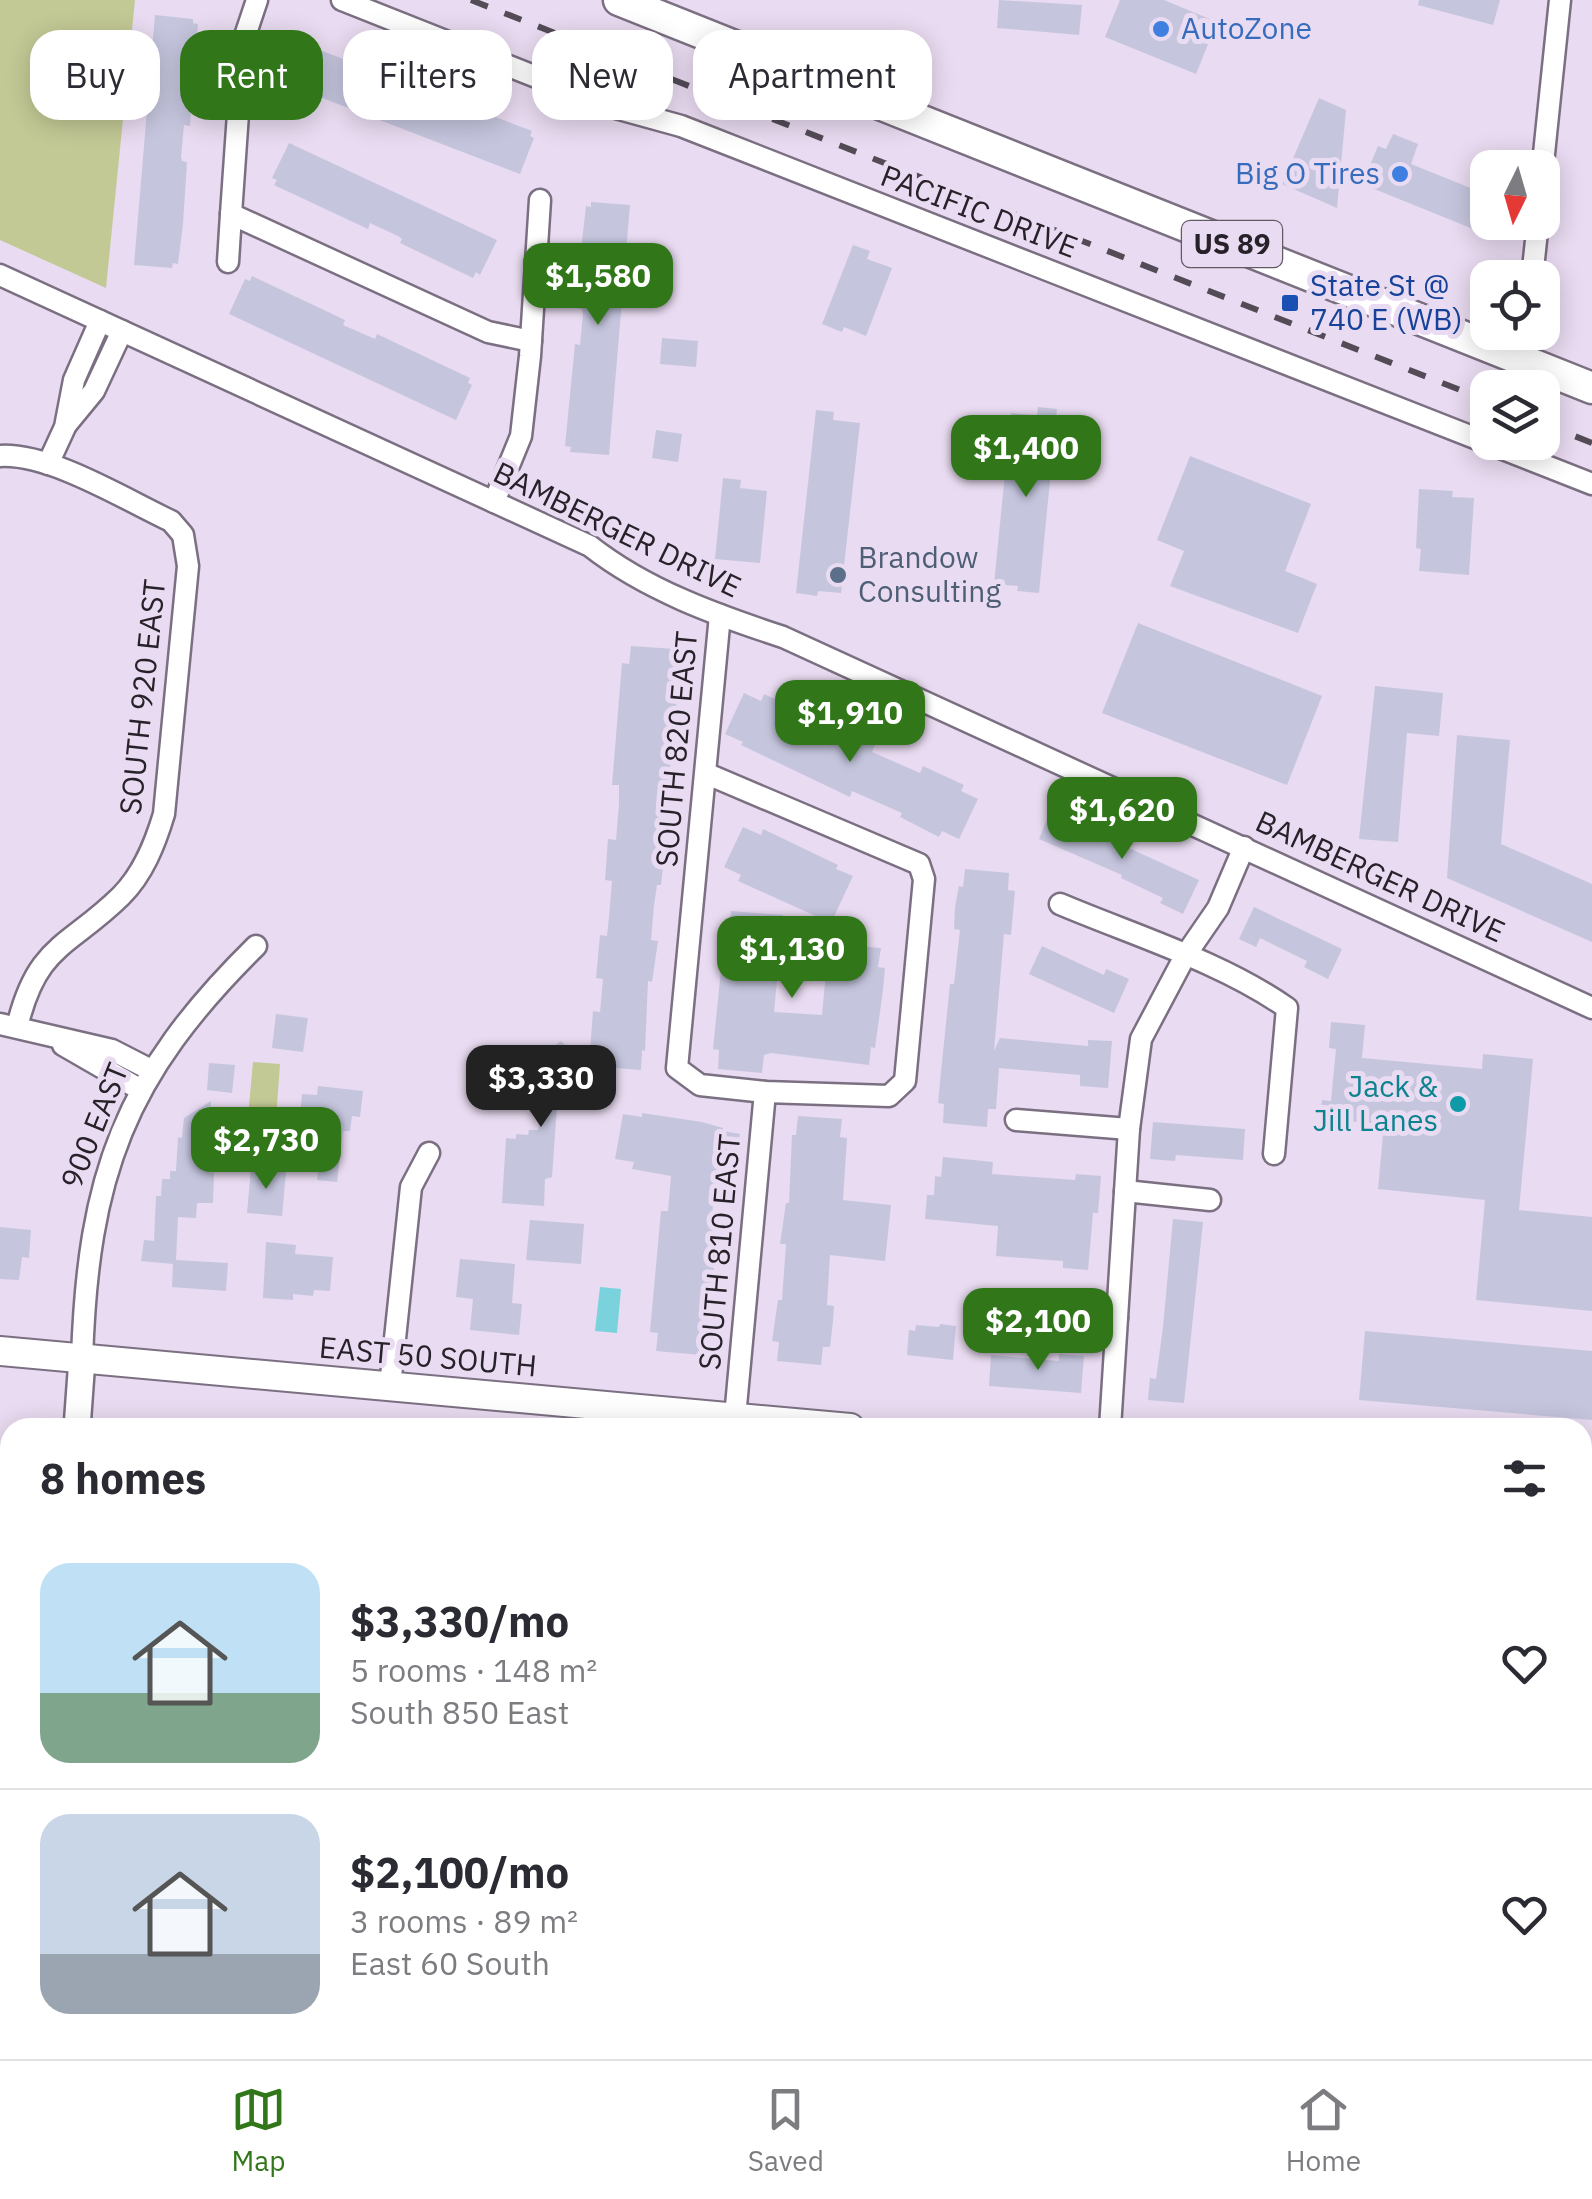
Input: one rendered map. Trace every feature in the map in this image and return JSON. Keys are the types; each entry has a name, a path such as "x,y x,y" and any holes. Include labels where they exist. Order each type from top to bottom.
{"main road":[{"name":"US 89","path":"619,0 1470,326"},
{"name":"US 89","path":"1530,350 1592,388"},
{"name":"EAST 50 SOUTH","path":"0,1351 745,1418"}],"street":[{"path":"228,262 244,42 256,0"},
{"name":"PACIFIC DRIVE","path":"342,0 612,107 682,126 1592,484"},
{"path":"1544,150 1560,0"},
{"path":"494,502 521,436 540,200"},
{"path":"231,214 488,332 531,341"},
{"name":"BAMBERGER DRIVE","path":"0,275 590,546 646,583 783,637 1592,1008"},
{"path":"48,464 65,427 74,380 100,321"},
{"path":"65,427 94,391 122,331"},
{"name":"SOUTH 920 EAST","path":"0,456 22,455 48,464 171,521 183,535 188,566 164,814 157,837 136,878 120,897 65,940 34,976 8,1025"},
{"name":"SOUTH 820 EAST","path":"720,615 677,1068 700,1085 765,1092"},
{"path":"705,773 919,864 924,879 905,1081 890,1096 765,1092"},
{"path":"1111,1418 1129,1128 1141,1039 1185,956 1218,908 1244,847"},
{"path":"1060,904 1185,956 1287,1008 1274,1154"},
{"name":"900 EAST","path":"77,1418 88,1265 95,1214 112,1154 152,1070 192,1012 256,946"},
{"path":"8,1025 112,1050 152,1070"},
{"path":"39,1032 141,1090"},
{"name":"SOUTH 810 EAST","path":"735,1417 765,1092"},
{"path":"1016,1120 1129,1128"},
{"path":"390,1386 411,1187 428,1152"},
{"path":"1125,1191 1210,1200"},
{"path":"1007,1308 1117,1318"}],"green space":[{"path":"0,0 135,0 132,30 30,30 30,120 123,120 106,288 0,240"},
{"path":"253,1062 280,1064 276,1119 248,1117"}],"water":[{"path":"600,1287 621,1289 617,1333 595,1331"}],"building":[{"path":"999,0 1082,5 1079,35 997,28"},
{"name":"AutoZone","path":"1120,0 1164,0 1217,22 1196,74 1105,37"},
{"path":"1419,0 1500,0 1493,25 1418,5"},
{"path":"155,15 193,19 198,24 198,30 180,30 180,120 190,120 190,126 184,125 181,157 187,162 183,224 178,264 173,263 172,268 134,265 146,120 160,120 160,30 154,30"},
{"path":"323,51 343,59 343,106 323,98"},
{"path":"1319,98 1346,110 1337,208 1282,184"},
{"path":"380,120 503,120 532,131 530,136 534,138 520,174"},
{"name":"Big O Tires","path":"1393,134 1418,144 1411,164 1470,188 1470,228 1362,184 1378,146 1386,149"},
{"path":"289,143 497,240 480,275 476,272 473,278 400,243 402,239 398,236 370,223 368,229 274,185 277,180 272,178"},
{"path":"591,202 630,205 609,455 570,452 571,447 565,446 575,344 580,345 583,314 582,309 576,308 581,250 586,206 591,207"},
{"path":"853,245 870,251 867,259 892,268 866,336 822,324"},
{"path":"252,276 345,320 343,325 375,339 377,334 470,378 468,383 472,385 456,420 229,314 245,279 250,281"},
{"path":"662,338 698,341 696,367 660,364"},
{"path":"1038,407 1057,409 1039,593 994,584 1011,413 1037,415"},
{"path":"816,410 834,412 833,420 860,423 841,593 818,591 817,596 796,593"},
{"path":"656,430 682,434 678,462 652,458"},
{"path":"1190,456 1311,504 1285,571 1317,584 1298,633 1170,586 1184,551 1157,540"},
{"path":"723,478 741,480 740,488 767,491 760,563 715,559"},
{"path":"1419,489 1453,491 1452,497 1474,498 1469,575 1419,571"},
{"path":"1138,623 1322,696 1287,785 1102,713"},
{"path":"631,646 675,649 673,669 680,669 668,788 664,788 660,842 666,842 651,940 658,941 652,982 648,981 641,1070 589,1066 593,1011 600,1012 603,979 596,978 600,935 607,936 609,917 612,881 605,880 608,839 616,840 619,804 619,785 612,785 622,663 629,664"},
{"path":"1375,686 1443,693 1439,736 1407,733 1398,842 1359,839"},
{"path":"744,693 761,701 764,694 875,745 872,752 920,773 923,766 964,785 961,791 978,799 959,839 942,831 939,837 900,817 902,813 852,791 850,797 741,745 743,742 725,734"},
{"path":"1457,735 1510,740 1501,844 1592,884 1592,942 1447,878"},
{"path":"1050,812 1199,880 1183,914 1160,903 1163,898 1121,878 1122,875 1039,839"},
{"path":"743,827 761,835 763,829 853,876 831,923 738,881 741,875 724,867"},
{"path":"965,869 1009,873 1008,890 1015,891 1011,935 1004,934 994,1051 1000,1038 1088,1046 1088,1040 1112,1041 1108,1088 1080,1086 1080,1075 999,1068 996,1109 988,1109 987,1127 943,1123 944,1104 938,1103 950,984 954,984 960,930 954,929 955,907"},
{"path":"1254,907 1342,949 1328,979 1304,967 1307,961 1260,938 1256,947 1239,939"},
{"path":"731,911 783,915 774,1012 822,1015 827,961 835,962 836,944 881,948 878,967 885,968 883,990 869,1065 771,1053 764,1055 762,1073 718,1069 719,1050 713,1049 725,930 729,931"},
{"path":"1042,946 1104,975 1106,969 1129,979 1114,1013 1029,974"},
{"path":"276,1014 308,1018 303,1052 272,1048"},
{"path":"1331,1022 1365,1025 1362,1058 1482,1069 1483,1054 1533,1059 1519,1210 1592,1217 1592,1311 1476,1300 1485,1200 1378,1189 1384,1124 1320,1119 1322,1100 1331,1101 1336,1049 1329,1048"},
{"path":"561,1041 580,1060 577,1108 557,1106 552,1177 545,1179 544,1206 502,1203 506,1138 516,1139 516,1134 528,1135 529,1130 538,1130 543,1071 534,1061"},
{"path":"209,1063 235,1065 232,1093 207,1090"},
{"path":"318,1086 363,1091 360,1117 352,1116 350,1131 343,1131 337,1182 317,1180 321,1146 309,1145 312,1119 300,1117 302,1094 317,1095"},
{"path":"211,1101 209,1172 214,1173 213,1203 197,1203 196,1218 178,1217 176,1260 228,1263 226,1291 172,1287 173,1264 141,1261 144,1240 154,1241 156,1196 161,1196 162,1179 170,1179 170,1171 176,1171 178,1137 182,1138 184,1118"},
{"path":"642,1113 702,1122 740,1134 733,1178 716,1176 712,1216 719,1217 707,1336 703,1336 701,1355 656,1351 658,1333 650,1332 661,1211 668,1211 671,1176 632,1169 634,1162 615,1159 623,1114 642,1117"},
{"path":"798,1116 842,1119 840,1137 847,1138 843,1200 891,1205 885,1261 830,1255 827,1305 834,1306 833,1321 830,1347 823,1347 821,1365 777,1361 779,1342 772,1341 778,1300 782,1300 786,1244 780,1244 789,1203 792,1135 796,1135"},
{"path":"1153,1122 1245,1129 1243,1160 1176,1155 1175,1161 1150,1159"},
{"path":"943,1157 993,1162 992,1174 1075,1180 1076,1174 1101,1176 1088,1270 1063,1268 1063,1261 996,1256 998,1226 925,1219 927,1195 934,1195 935,1176 941,1177"},
{"path":"251,1169 286,1172 282,1216 247,1213"},
{"path":"1173,1219 1203,1222 1184,1403 1148,1400 1150,1378 1156,1379"},
{"path":"530,1220 584,1224 581,1264 526,1260"},
{"path":"0,1227 31,1230 29,1258 22,1257 19,1280 0,1279"},
{"path":"266,1242 296,1245 295,1254 333,1257 330,1291 314,1290 313,1296 293,1294 293,1300 263,1298"},
{"path":"460,1259 515,1264 512,1303 522,1304 519,1335 470,1330 473,1299 456,1297"},
{"path":"916,1325 956,1326 953,1360 907,1355 909,1330 915,1331"},
{"path":"1365,1331 1592,1351 1592,1418 1359,1400"},
{"path":"1059,1354 1084,1356 1081,1393 989,1386 991,1355 1059,1361"}],"railway":[{"path":"471,0 1470,394"},
{"path":"1560,430 1592,443"}],"place":[{"name":"AutoZone","path":"1161,29"},
{"name":"Big O Tires","path":"1400,174"},
{"name":"State St @ 740 E (WB)","path":"1290,303"},
{"name":"Brandow Consulting","path":"838,575"},
{"name":"Jack & Jill Lanes","path":"1458,1104"}]}
